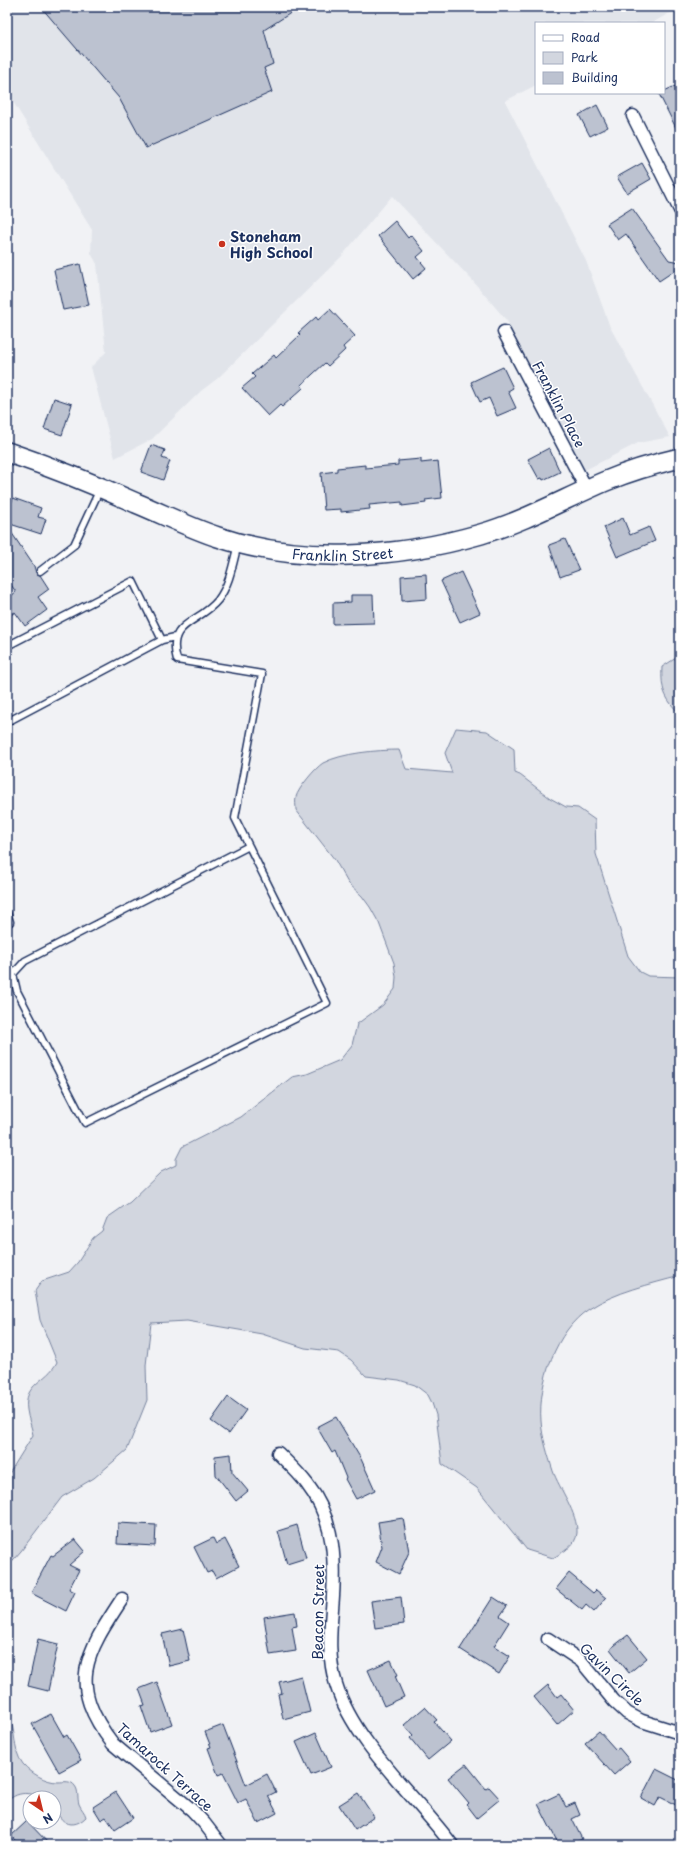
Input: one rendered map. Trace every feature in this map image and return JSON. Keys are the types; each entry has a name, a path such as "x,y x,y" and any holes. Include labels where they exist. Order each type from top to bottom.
{"main road":[{"name":"Franklin Street","path":"7,452 101,488 192,528 238,543 285,552 312,555 359,554 428,546 471,537 516,522 629,472 680,458"}],"street":[{"path":"633,116 680,210"},
{"name":"Franklin Place","path":"504,332 587,490"},
{"name":"Beacon Street","path":"278,1453 308,1486 319,1503 328,1525 335,1565 330,1652 335,1683 343,1703 353,1722 377,1755 452,1845"},
{"name":"Tamarock Terrace","path":"122,1599 88,1658 84,1679 92,1710 113,1744 192,1810 221,1845"},
{"name":"Gavin Circle","path":"548,1639 581,1661 614,1701 627,1713 642,1721 680,1733"}],"lane":[{"path":"40,571 74,545 101,488"},
{"path":"238,543 227,585 218,600 205,613 184,624 175,637 174,648 177,660 262,674 235,818 249,846 327,1003 85,1123 17,991 13,974 25,961 249,846"},
{"path":"7,646 132,581 162,640"},
{"path":"7,722 162,640 175,637"},
{"path":"7,913 10,922"}],"shaded area":[{"name":"Stoneham High School","path":"7,7 680,7 654,22 535,22 535,86 505,101 586,261 610,327 670,437 638,443 585,470 507,321 472,280 392,196 341,257 218,378 201,391 152,439 115,458 91,367 106,352 97,264 91,253 92,230 7,92"}],"green space":[{"path":"676,658 680,658 680,714 667,698 662,681 662,667"},
{"path":"456,728 487,731 514,749 515,773 520,775 550,798 566,807 578,808 595,820 596,854 628,956 640,972 648,976 680,977 680,1276 633,1289 599,1303 589,1309 577,1318 567,1330 546,1374 541,1406 543,1433 553,1471 575,1518 577,1533 574,1542 553,1558 527,1550 477,1488 442,1464 436,1415 432,1403 428,1395 415,1385 399,1380 366,1376 351,1360 339,1352 305,1348 262,1334 187,1321 151,1323 146,1365 147,1400 127,1450 94,1478 62,1497 7,1567 7,1477 33,1435 27,1410 29,1394 32,1388 53,1369 57,1362 40,1320 35,1291 42,1281 69,1272 78,1262 93,1238 102,1231 107,1218 130,1202 161,1172 176,1165 176,1159 182,1147 241,1117 292,1077 307,1074 340,1060 352,1045 357,1024 383,1005 395,989 396,977 394,963 379,923 362,896 348,883 335,860 296,810 297,793 311,774 323,763 340,757 360,753 399,750 406,769 452,773 445,753"},
{"path":"7,1715 12,1726 17,1752 23,1764 34,1774 43,1779 53,1782 69,1782 73,1784 77,1790 79,1804 86,1817 80,1822 74,1824 68,1823 62,1819 62,1790 22,1790 22,1794 7,1801"}],"building":[{"path":"41,7 300,7 264,30 273,64 264,68 272,92 146,148 119,98"},
{"path":"680,84 680,136 659,94 665,94 665,91"},
{"path":"597,105 608,127 590,136 579,115"},
{"path":"642,163 651,179 627,193 617,177"},
{"path":"632,208 669,260 680,262 680,267 659,281 626,234 618,240 607,224"},
{"path":"395,221 408,238 411,235 424,251 417,257 426,268 413,279 378,236"},
{"path":"80,264 89,305 63,310 54,270"},
{"path":"330,309 355,336 343,347 345,350 328,366 325,363 301,385 303,388 282,407 280,405 268,416 242,388 255,377 252,374 274,355 276,358 300,335 298,333 316,317 318,320"},
{"path":"503,367 513,388 508,391 516,408 497,416 489,398 480,402 471,382"},
{"path":"54,398 72,404 62,435 44,429"},
{"path":"151,445 165,450 162,458 170,461 163,480 141,472"},
{"path":"549,448 560,472 543,480 542,478 539,479 528,459"},
{"path":"421,459 421,463 438,461 442,498 425,500 426,503 402,506 402,502 369,505 370,509 341,512 341,509 324,510 321,473 337,471 337,468 365,465 365,468 398,465 398,461"},
{"path":"13,498 41,508 38,517 46,519 41,534 7,523 7,515"},
{"path":"623,518 630,535 649,527 655,541 617,557 604,527"},
{"path":"7,526 34,566 36,573 40,575 49,589 38,597 47,610 25,626 15,612 7,618 7,599 16,592 7,579"},
{"path":"565,539 579,570 560,577 549,545"},
{"path":"461,572 480,613 460,622 441,581"},
{"path":"426,574 427,599 402,601 401,576"},
{"path":"351,595 373,595 374,623 333,624 333,603 351,602"},
{"path":"228,1397 246,1410 229,1434 211,1421"},
{"path":"336,1417 361,1459 375,1490 356,1499 345,1479 346,1478 335,1451 332,1453 317,1427"},
{"path":"231,1454 232,1472 248,1491 236,1501 216,1475 215,1456"},
{"path":"403,1518 409,1552 399,1574 376,1562 382,1547 378,1522"},
{"path":"118,1523 156,1525 155,1546 117,1544"},
{"path":"297,1525 306,1558 287,1564 278,1531"},
{"path":"213,1538 216,1544 225,1539 239,1566 216,1578 212,1571 207,1573 194,1547"},
{"path":"75,1539 85,1551 69,1565 79,1570 69,1589 75,1592 66,1611 31,1593 51,1555 53,1556"},
{"path":"569,1573 593,1593 596,1590 606,1598 594,1612 586,1605 582,1610 556,1589"},
{"path":"401,1597 404,1624 375,1628 371,1601"},
{"path":"493,1597 507,1606 500,1616 509,1622 494,1646 510,1656 499,1674 460,1649"},
{"path":"295,1612 297,1626 292,1627 296,1651 270,1655 264,1617"},
{"path":"183,1629 190,1661 169,1666 162,1634"},
{"path":"628,1635 647,1658 629,1673 610,1649"},
{"path":"38,1639 58,1644 48,1691 28,1686"},
{"path":"391,1660 398,1675 395,1676 404,1697 384,1706 368,1670"},
{"path":"301,1676 310,1712 283,1719 278,1694 282,1693 279,1682"},
{"path":"157,1682 172,1724 150,1732 141,1706 145,1705 139,1689"},
{"path":"548,1685 557,1697 561,1694 574,1710 557,1725 534,1697"},
{"path":"425,1707 437,1720 434,1722 451,1741 428,1760 410,1738 413,1735 404,1725"},
{"path":"51,1714 64,1737 67,1735 81,1760 59,1772 32,1724"},
{"path":"223,1725 246,1785 267,1774 276,1792 268,1796 277,1813 258,1823 246,1799 238,1803 223,1773 218,1775 208,1748 211,1747 205,1732"},
{"path":"599,1731 616,1750 619,1748 630,1761 614,1775 585,1743"},
{"path":"316,1733 331,1767 311,1775 296,1742"},
{"path":"466,1764 486,1789 489,1787 500,1799 477,1818 467,1805 469,1803 448,1778"},
{"path":"656,1769 680,1781 680,1807 660,1797 655,1806 641,1798"},
{"path":"116,1792 133,1818 115,1830 106,1817 101,1820 93,1807"},
{"path":"358,1793 374,1817 355,1830 339,1805"},
{"path":"559,1794 566,1807 575,1803 580,1815 572,1819 582,1839 570,1845 559,1845 538,1804"},
{"path":"22,1826 22,1830 36,1830 50,1845 20,1845 11,1836"}],"place":[{"name":"Stoneham High School","path":"222,244"}]}
